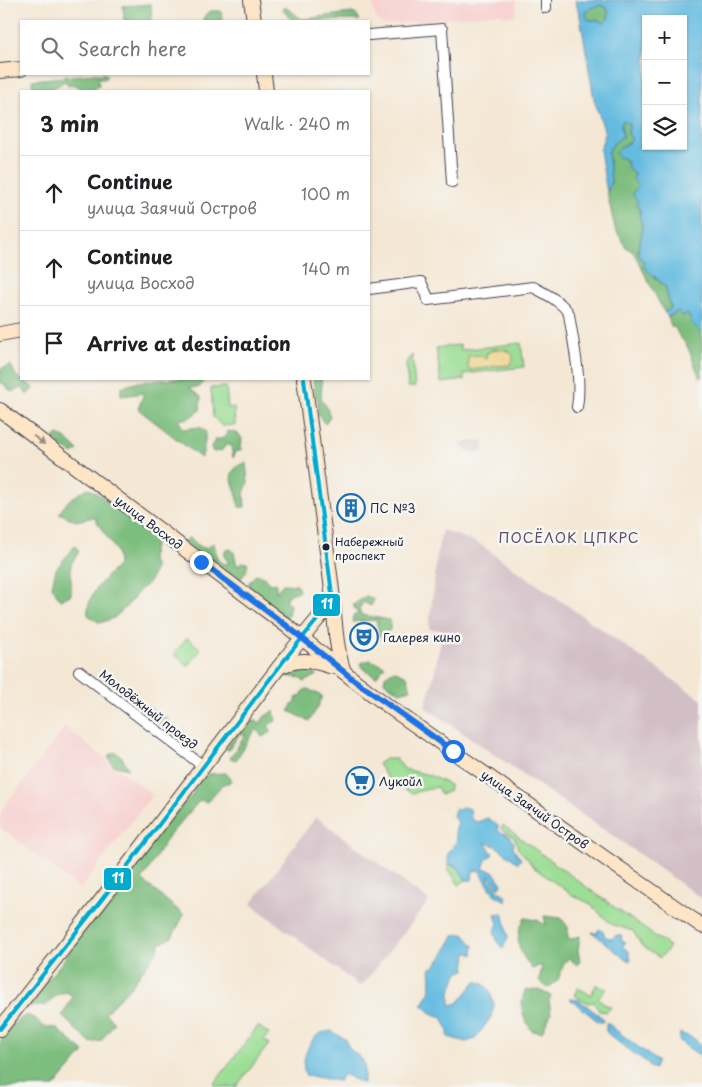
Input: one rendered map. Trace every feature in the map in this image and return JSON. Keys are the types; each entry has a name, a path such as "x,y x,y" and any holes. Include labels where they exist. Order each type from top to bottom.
{"main road":[{"path":"251,0 254,20"},
{"path":"0,71 20,68"},
{"path":"264,75 266,90"},
{"path":"2,333 20,330"},
{"path":"304,380 337,642 344,672"},
{"name":"улица Восход","path":"0,410 344,672"},
{"path":"0,1030 279,667 322,614 332,594"},
{"path":"279,667 299,660 308,660 344,672"},
{"name":"улица Заячий Остров","path":"344,672 392,709 702,926"}],"street":[{"path":"370,35 442,29 452,182"},
{"path":"370,289 421,282 428,300 533,287 539,290 566,309 569,314 577,372 579,398 577,407"},
{"name":"Молодёжный проезд","path":"79,671 204,766"}],"shaded area":[{"path":"372,0 516,0 516,15 506,16 499,13 384,25 376,19"},
{"path":"483,440 484,452 471,453 458,443"},
{"path":"442,530 478,543 702,700 702,899 425,707 432,684 443,630 429,629 437,554"},
{"path":"65,727 152,795 80,889 0,827 0,812"},
{"path":"316,817 429,901 361,987 251,904"}],"green space":[{"path":"151,4 152,20 124,20 123,6"},
{"path":"601,4 608,9 608,19 604,23 598,20 588,20 585,12"},
{"path":"285,7 302,19 352,13 356,14 360,20 292,20 282,9"},
{"path":"211,11 221,11 222,20 203,20 206,14"},
{"path":"84,75 106,75 107,77 104,79 98,78 99,85 90,90 80,90 77,85 68,85 64,81 50,89 33,90 32,80"},
{"path":"623,120 629,123 628,134 632,139 629,144 620,147 618,156 625,160 630,171 635,174 638,186 640,218 643,229 638,250 655,278 665,286 671,310 664,312 634,253 626,247 615,228 607,193 611,182 608,151 623,136 621,126"},
{"path":"679,311 688,314 692,323 702,333 702,378 700,378 687,346 676,329 671,326 668,317"},
{"path":"521,343 524,367 464,374 464,380 441,383 436,348 460,345 461,350","holes":["495,349 509,350 510,365 497,366 486,353"]},
{"path":"412,355 415,387 408,387 406,363"},
{"path":"11,365 20,380 34,388 27,395 23,388 11,392 4,384 0,383 0,369"},
{"path":"162,380 204,381 200,387 189,388 201,397 200,410 189,418 178,420 184,429 200,427 206,432 201,458 138,409 144,393 121,396 121,387 139,382"},
{"path":"313,380 321,380 321,399 330,416 325,424 318,415 318,401"},
{"path":"226,387 228,408 234,408 235,425 222,426 213,417 211,388"},
{"path":"228,431 237,433 242,438 241,450 236,452 233,458 231,445 226,445 221,451 213,452 211,447 215,440 224,438"},
{"path":"58,435 65,438 78,450 73,454 60,445 53,438"},
{"path":"246,463 248,482 244,494 245,507 239,507 231,477 236,467"},
{"path":"88,488 104,498 156,539 151,558 155,568 150,581 114,618 100,623 88,615 88,608 97,587 118,565 117,552 94,517 76,521 59,513 69,500"},
{"path":"189,537 200,547 207,548 213,543 218,559 224,564 229,563 224,556 225,550 231,549 234,552 237,566 242,562 248,563 246,572 240,580 233,573 227,576 216,567 214,561 208,560 184,544"},
{"path":"75,546 79,551 71,564 71,595 60,600 52,586 56,569"},
{"path":"256,574 266,578 269,584 276,583 276,592 283,584 297,585 299,591 288,595 285,601 290,605 288,615 284,619 246,590 247,585"},
{"path":"366,596 374,600 371,606 363,602 359,610 362,615 389,620 391,626 386,637 380,637 376,620 352,622 353,616 358,614 353,605"},
{"path":"187,638 201,649 188,666 174,654"},
{"path":"370,660 385,666 376,677 363,669 360,663"},
{"path":"300,667 307,668 317,675 304,682 300,678 285,676"},
{"path":"394,670 407,676 411,689 400,692 384,682 385,676"},
{"path":"308,689 322,696 318,707 309,721 289,711 292,705 296,703 296,698 301,696 304,690"},
{"path":"137,691 135,695 142,703 168,719 165,726 150,718 128,698 128,693"},
{"path":"274,711 276,721 268,725 272,732 262,737 257,729 236,760 230,758 246,734 240,734 228,751 226,748 245,723 256,721 260,723 265,716"},
{"path":"115,752 122,757 128,769 113,765 108,756"},
{"path":"385,759 397,759 404,769 429,775 450,785 449,791 441,795 437,787 412,793 390,782 378,764"},
{"path":"226,773 231,782 223,784 207,802 200,800 168,837 142,880 184,915 172,937 160,944 156,953 131,986 105,1013 114,1023 101,1041 90,1043 62,1016 73,996 66,992 56,995 47,1005 28,1007 29,1002 59,966 170,815 179,811 184,801 192,796 196,785 207,774"},
{"path":"503,825 670,947 660,958 642,946 633,931 611,924 589,903 574,896 533,867 518,849 515,838 501,829"},
{"path":"448,864 458,867 466,880 459,885 448,868"},
{"path":"544,916 561,918 568,927 568,940 580,936 578,950 580,961 577,965 569,958 564,963 558,980 548,988 539,981 542,965 532,969 520,950 518,938 525,918 537,920 546,925"},
{"path":"596,985 607,989 598,997 604,1004 611,1007 607,1012 599,1011 594,1002 588,1003 574,995 578,988 591,995"},
{"path":"525,990 539,990 551,996 549,1000 551,1014 542,1032 532,1031 522,1012"},
{"path":"27,1015 36,1019 44,1027 56,1028 84,1052 54,1087 0,1087 0,1043 4,1034 11,1026"},
{"path":"258,1026 269,1034 264,1040 269,1044 236,1087 218,1087 214,1084"}],"sand":[{"path":"499,349 506,350 513,355 510,365 493,365 494,367 470,370 468,368 468,356 481,355 486,360 488,352"}],"water":[{"path":"575,0 702,0 702,333 692,323 688,314 682,316 679,311 668,317 664,312 671,309 665,286 644,267 644,261 639,257 638,250 643,229 640,209 636,205 638,202 632,194 638,186 633,179 635,174 628,168 627,161 615,153 632,139 628,134 629,124 623,120 621,126 623,136 608,151 611,182 607,193 600,150 605,133 594,99 580,16","holes":["601,5 608,9 608,19 604,23 598,20 588,20 585,12"]},
{"path":"463,807 470,809 471,819 477,822 488,818 498,826 498,831 508,835 514,843 513,848 521,859 518,863 496,846 485,843 493,854 486,860 483,869 493,871 502,884 499,888 489,875 489,878 500,892 507,896 506,901 494,894 479,870 473,871 472,880 466,880 458,867 448,864 448,854 457,840 455,832 458,823 453,816 455,809 459,810"},
{"path":"502,913 508,937 503,949 498,943 494,932 498,924 495,914"},
{"path":"599,929 604,932 604,936 612,939 616,935 622,936 621,941 626,942 622,947 629,951 630,961 592,932 597,933"},
{"path":"464,934 474,946 473,955 467,952 465,970 457,973 450,993 450,1005 458,1003 476,981 484,984 490,991 494,1005 491,1017 475,1039 466,1042 448,1037 448,1030 442,1017 433,1014 422,1005 430,988 430,969 436,965 455,935"},
{"path":"570,999 579,1000 604,1019 603,1022 599,1022"},
{"path":"606,1023 609,1023 657,1061 655,1069 608,1034"},
{"path":"331,1031 345,1039 352,1051 362,1060 365,1072 363,1083 343,1074 339,1081 305,1075 306,1053 311,1042 319,1034"},
{"path":"680,1033 694,1038 698,1042 702,1057 679,1040"}],"transit line":[{"name":"11","path":"0,1029 103,898 289,654 322,614 332,594 304,380"}],"place":[{"name":"ПС №3","path":"351,508"},
{"name":"Набережный проспект","path":"326,547"},
{"name":"Галерея кино","path":"364,637"},
{"name":"Лукойл","path":"360,781"}],"district":[{"name":"ПОСЁЛОК ЦПКРС","path":"569,537"}],"route":[{"path":"201,562 287,626 392,709 453,751"}]}
